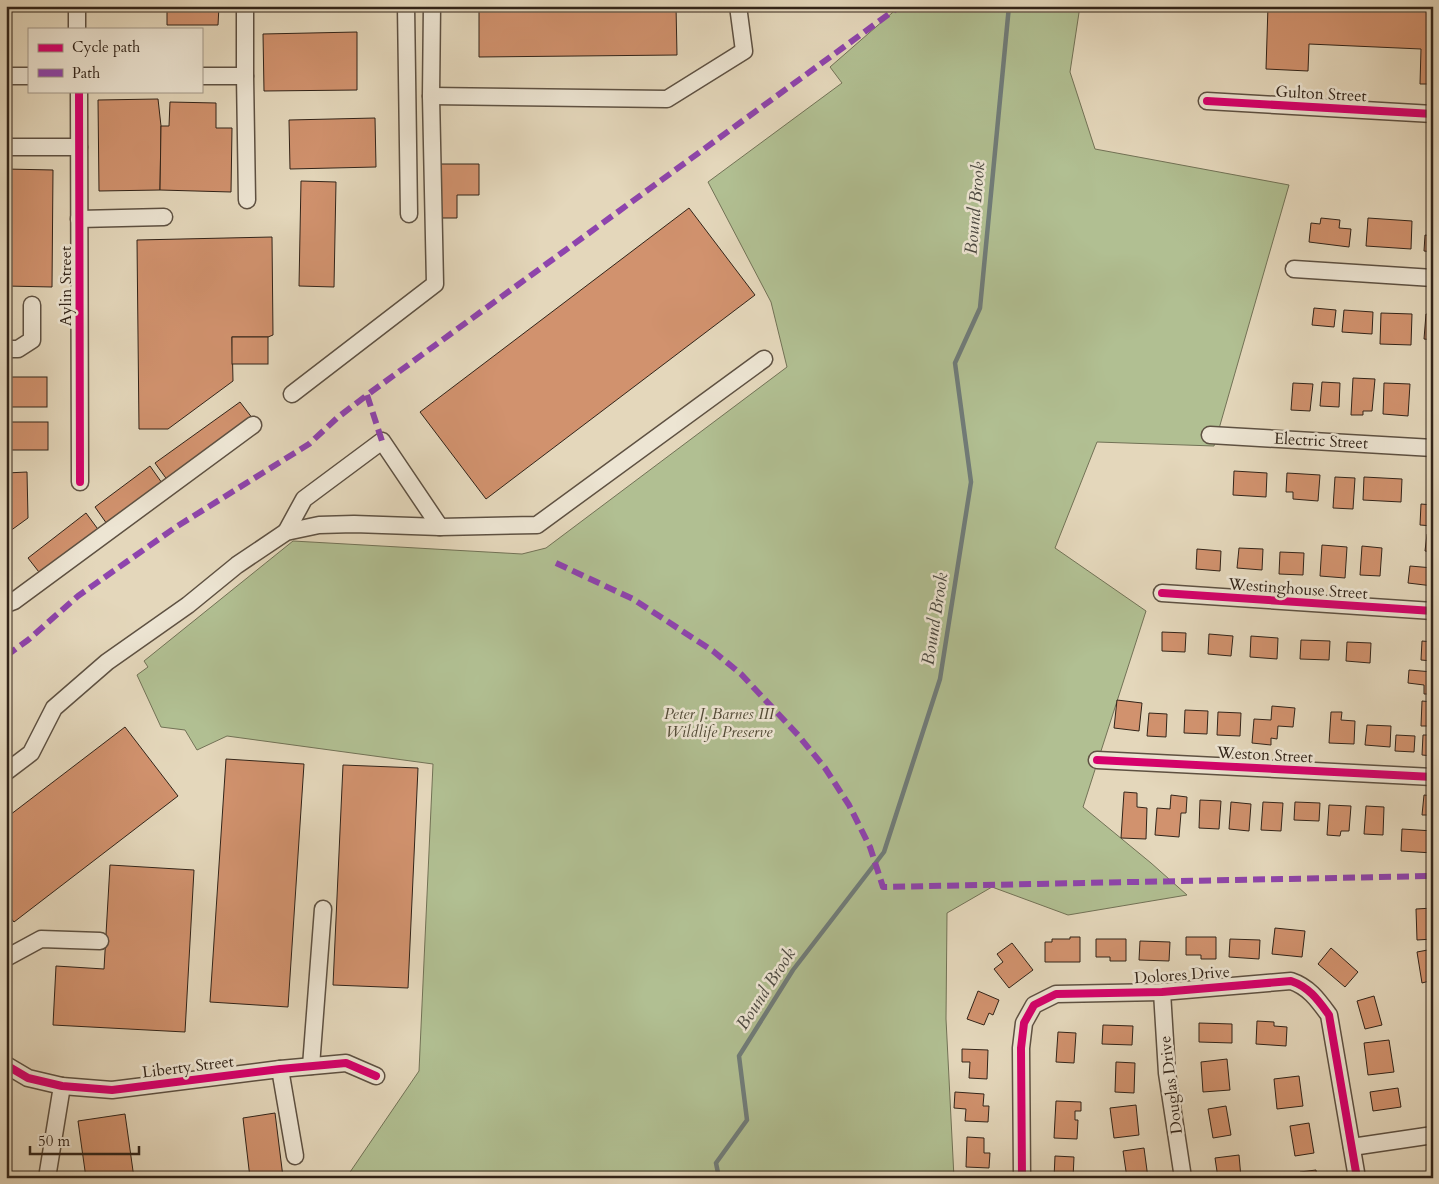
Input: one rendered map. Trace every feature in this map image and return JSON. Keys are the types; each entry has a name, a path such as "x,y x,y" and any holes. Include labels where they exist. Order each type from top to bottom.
{"street":[{"path":"76,6 77,28"},
{"path":"245,6 248,200"},
{"path":"406,6 409,214"},
{"path":"292,394 435,284 431,96 432,6"},
{"path":"431,96 667,99 744,51 738,6"},
{"path":"6,76 28,76"},
{"path":"202,76 245,76"},
{"name":"Aylin Street","path":"79,92 80,482"},
{"name":"Gulton Street","path":"1207,101 1433,114"},
{"path":"6,147 79,148"},
{"path":"80,219 164,217"},
{"path":"1294,269 1433,278"},
{"path":"6,349 18,348 32,340 32,305"},
{"path":"6,772 30,753 54,708 107,662 188,605 237,565 286,532 318,525 354,524 440,527 537,525 764,359"},
{"path":"6,604 14,601 253,425"},
{"name":"Electric Street","path":"1210,435 1433,448"},
{"path":"286,532 304,499 382,441 440,527"},
{"name":"Westinghouse Street","path":"1162,593 1433,611"},
{"name":"Weston Street","path":"1096,760 1433,777"},
{"path":"311,1066 323,909"},
{"path":"6,958 41,939 100,941"},
{"name":"Dolores Drive","path":"1022,1178 1021,1048 1024,1023 1034,1006 1056,994 1162,992 1292,981 1302,985 1316,997 1329,1015 1357,1178"},
{"name":"Douglas Drive","path":"1162,992 1167,1073 1183,1178"},
{"name":"Liberty Street","path":"6,1064 28,1078 62,1086 112,1090 280,1069 346,1064 376,1076"},
{"path":"280,1069 295,1156"},
{"path":"47,1178 62,1086"},
{"path":"1352,1147 1433,1135"}],"green space":[{"name":"Peter J. Barnes III Wildlife Preserve","path":"900,6 1080,6 1070,72 1095,149 1289,185 1214,446 1097,442 1055,548 1146,611 1083,807 1187,895 1068,915 992,887 947,913 946,1019 954,1178 346,1178 419,1071 433,764 227,736 197,750 185,730 161,727 137,675 148,667 144,661 293,541 522,554 546,548 787,367 771,302 708,182 842,83 830,67"}],"building":[{"path":"167,6 219,6 218,25 167,25"},
{"path":"479,6 676,6 677,55 479,57"},
{"path":"1268,6 1420,8 1420,6 1433,6 1433,84 1420,84 1421,49 1309,44 1308,71 1266,69"},
{"path":"357,32 357,90 264,91 263,34"},
{"path":"158,99 161,126 160,190 99,191 98,100"},
{"path":"170,102 216,103 216,128 232,128 231,192 160,190 161,126 169,126"},
{"path":"375,118 376,167 290,169 289,120"},
{"path":"439,164 479,164 479,195 457,195 457,218 439,218"},
{"path":"6,169 53,170 52,287 6,286"},
{"path":"301,181 336,182 334,287 299,286"},
{"path":"689,208 755,295 486,499 420,412"},
{"path":"1321,218 1340,220 1339,228 1351,229 1349,247 1309,242 1311,223 1320,224"},
{"path":"1368,218 1412,221 1411,249 1366,246"},
{"path":"1425,235 1433,236 1433,252 1424,251"},
{"path":"272,237 273,335 268,337 232,337 233,381 168,429 139,429 137,240"},
{"path":"1314,308 1336,310 1334,327 1312,325"},
{"path":"1344,310 1373,312 1372,334 1342,332"},
{"path":"1381,313 1412,314 1411,345 1380,344"},
{"path":"1426,314 1433,315 1433,340 1424,339"},
{"path":"232,337 268,337 268,364 232,364"},
{"path":"6,377 47,377 47,407 6,407"},
{"path":"1353,378 1375,379 1372,411 1363,411 1363,415 1351,415"},
{"path":"1322,382 1340,383 1339,407 1320,406"},
{"path":"1293,383 1313,384 1310,411 1291,410"},
{"path":"1384,383 1410,384 1408,416 1383,414"},
{"path":"240,402 253,419 168,481 155,463"},
{"path":"6,422 48,422 48,450 6,450"},
{"path":"150,466 162,483 107,524 95,507"},
{"path":"1234,471 1267,473 1266,497 1233,495"},
{"path":"27,472 28,518 6,534 6,473"},
{"path":"1287,473 1320,475 1318,501 1293,499 1293,492 1286,492"},
{"path":"1335,477 1355,478 1353,509 1333,508"},
{"path":"1364,477 1402,479 1401,502 1363,500"},
{"path":"1421,504 1433,505 1433,526 1420,525"},
{"path":"86,513 100,532 42,576 28,558"},
{"path":"1427,534 1433,535 1433,552 1425,551"},
{"path":"1322,545 1347,547 1345,578 1320,576"},
{"path":"1362,546 1382,548 1380,576 1360,575"},
{"path":"1239,548 1263,549 1262,570 1237,568"},
{"path":"1197,549 1221,551 1220,571 1196,569"},
{"path":"1280,552 1304,553 1303,575 1279,574"},
{"path":"1410,566 1433,568 1433,586 1408,583"},
{"path":"1162,632 1186,633 1185,652 1162,651"},
{"path":"1209,634 1233,636 1231,656 1208,654"},
{"path":"1251,636 1278,638 1277,659 1250,657"},
{"path":"1301,640 1330,641 1329,660 1300,659"},
{"path":"1422,641 1433,642 1433,661 1421,660"},
{"path":"1347,642 1371,643 1370,663 1346,661"},
{"path":"1409,670 1433,672 1433,694 1424,694 1424,685 1408,683"},
{"path":"1117,700 1142,703 1139,731 1114,728"},
{"path":"1422,701 1433,702 1433,726 1421,726"},
{"path":"1272,706 1295,708 1293,727 1278,726 1277,739 1271,738 1271,745 1252,743 1254,719 1271,720"},
{"path":"1185,710 1208,711 1207,734 1184,733"},
{"path":"1218,712 1241,713 1240,736 1217,735"},
{"path":"1331,712 1342,712 1341,720 1355,721 1354,744 1329,743"},
{"path":"1149,713 1167,714 1166,737 1147,736"},
{"path":"1367,725 1391,726 1390,747 1365,745"},
{"path":"125,727 178,796 14,922 6,912 6,818"},
{"path":"1396,735 1415,736 1414,752 1395,751"},
{"path":"1423,735 1433,735 1433,756 1422,755"},
{"path":"226,759 304,764 288,1007 210,1002"},
{"path":"343,765 418,768 408,988 333,985"},
{"path":"1124,792 1137,793 1137,807 1147,808 1146,839 1121,838"},
{"path":"1171,795 1187,797 1186,813 1181,813 1179,837 1155,835 1157,808 1170,809"},
{"path":"1424,795 1433,796 1433,815 1422,815"},
{"path":"1200,800 1221,801 1219,829 1199,828"},
{"path":"1231,802 1251,804 1249,831 1229,829"},
{"path":"1263,802 1283,803 1281,831 1261,830"},
{"path":"1295,802 1320,803 1319,821 1294,820"},
{"path":"1329,805 1351,806 1349,831 1341,831 1340,836 1327,835"},
{"path":"1366,806 1384,807 1383,835 1364,834"},
{"path":"1402,829 1433,831 1433,853 1401,851"},
{"path":"110,865 194,870 185,1032 53,1025 56,966 104,969"},
{"path":"1433,908 1433,939 1417,940 1416,909"},
{"path":"1275,928 1305,931 1302,957 1272,954"},
{"path":"1070,937 1080,937 1080,962 1045,962 1045,942 1052,942 1052,939 1070,939"},
{"path":"1186,937 1216,937 1216,959 1201,959 1201,955 1186,955"},
{"path":"1096,939 1126,939 1126,961 1110,961 1110,957 1096,957"},
{"path":"1230,939 1260,940 1259,959 1229,957"},
{"path":"1140,941 1170,942 1169,961 1139,960"},
{"path":"1012,943 1033,970 1009,988 994,969 1003,962 997,954"},
{"path":"1331,948 1358,972 1345,987 1318,964"},
{"path":"1433,949 1433,980 1422,983 1417,952"},
{"path":"978,991 999,1000 993,1015 989,1013 984,1025 967,1019"},
{"path":"1374,996 1382,1025 1365,1029 1357,1001"},
{"path":"1257,1021 1274,1022 1274,1026 1287,1027 1286,1046 1256,1044"},
{"path":"1199,1023 1232,1024 1232,1043 1199,1042"},
{"path":"1103,1025 1133,1026 1132,1045 1102,1044"},
{"path":"1058,1032 1076,1033 1074,1063 1056,1062"},
{"path":"1389,1040 1394,1072 1368,1075 1364,1043"},
{"path":"962,1049 988,1050 987,1079 969,1078 970,1062 962,1062"},
{"path":"1227,1059 1230,1090 1203,1092 1201,1062"},
{"path":"1116,1062 1135,1063 1134,1093 1115,1092"},
{"path":"1299,1076 1303,1106 1277,1109 1274,1079"},
{"path":"1398,1088 1401,1107 1373,1111 1370,1092"},
{"path":"955,1092 984,1094 983,1106 989,1106 988,1122 965,1121 966,1109 954,1108"},
{"path":"1056,1101 1081,1102 1081,1111 1075,1111 1075,1120 1078,1120 1077,1139 1054,1138"},
{"path":"1136,1105 1139,1135 1114,1138 1110,1108"},
{"path":"1226,1106 1231,1135 1213,1138 1208,1109"},
{"path":"275,1113 283,1177 298,1175 298,1178 250,1178 243,1118"},
{"path":"125,1114 134,1178 86,1178 78,1121"},
{"path":"1309,1123 1314,1153 1295,1156 1290,1126"},
{"path":"967,1137 984,1138 984,1153 990,1153 989,1168 966,1167"},
{"path":"1144,1148 1148,1178 1127,1178 1123,1151"},
{"path":"1239,1155 1241,1178 1218,1178 1215,1158"},
{"path":"1055,1156 1074,1157 1073,1178 1054,1178"},
{"path":"1316,1170 1317,1178 1301,1178 1300,1172"}],"waterway":[{"name":"Bound Brook","path":"719,1178 716,1163 747,1120 739,1056 793,970 884,852 940,679 971,482 955,363 980,308 1009,6"}],"marked path":[{"path":"6,656 28,640 78,596 176,527 309,444 337,418 371,392 900,6"},
{"path":"367,395 382,441"},
{"path":"556,563 633,599 713,651 741,674 798,735 825,768 849,805 870,847 883,887 1433,876"}],"cycle path":[{"path":"79,92 80,482"},
{"path":"1207,101 1433,114"},
{"path":"1162,593 1433,611"},
{"path":"1097,760 1433,777"},
{"path":"1022,1178 1021,1048 1024,1023 1034,1005 1056,994 1162,992 1291,981 1308,990 1329,1015 1357,1178"},
{"path":"6,1065 28,1078 62,1086 112,1090 280,1069 346,1063 376,1076"}]}
